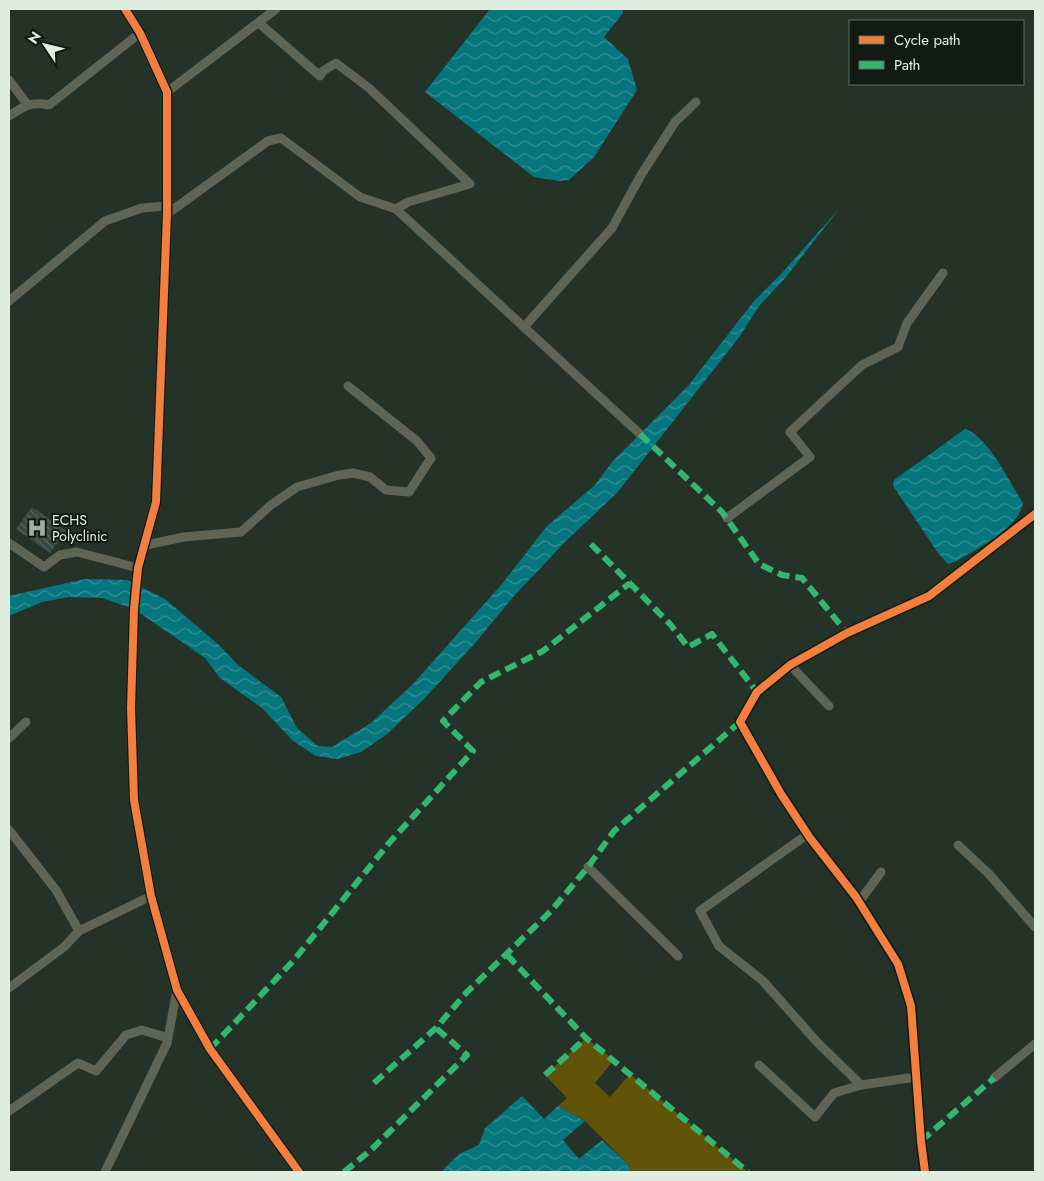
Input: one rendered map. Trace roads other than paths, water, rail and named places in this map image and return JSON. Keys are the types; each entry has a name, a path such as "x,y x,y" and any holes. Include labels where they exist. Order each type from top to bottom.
{"street":[{"path":"167,92 276,9"},
{"path":"129,10 167,92 167,210 156,502 146,545 138,568 134,609 131,708 134,800 151,896 177,990 210,1049 299,1172"},
{"path":"260,23 320,76 323,71 336,63 369,88 470,184 408,202 396,209"},
{"path":"9,116 27,104 36,102 49,105 140,33"},
{"path":"9,80 27,104"},
{"path":"525,326 612,228 641,175 675,122 696,102"},
{"path":"9,301 104,221 142,208 167,210 268,141 281,138 360,197 396,209 640,434"},
{"path":"727,518 810,457 790,432 862,365 898,347 907,323 943,273"},
{"path":"146,545 184,537 241,532 271,504 297,487 338,476 353,473 370,477 386,490 409,492 431,458 418,441 348,386"},
{"path":"925,1172 911,1006 898,964 859,902 808,834 762,763 740,722 758,692 790,665 847,634 930,596 1035,514"},
{"path":"9,543 44,567 60,555 77,552 138,568"},
{"path":"790,665 829,706"},
{"path":"9,738 26,722"},
{"path":"9,830 56,890 79,931"},
{"path":"808,834 700,911 720,946 763,981 817,1042 861,1085"},
{"path":"958,845 988,873 1035,927"},
{"path":"588,867 678,956"},
{"path":"859,902 881,872"},
{"path":"9,988 64,947 79,931 151,896"},
{"path":"105,1172 168,1038 177,990"},
{"path":"9,1111 78,1063 96,1071 126,1035 142,1030 168,1038"},
{"path":"994,1078 1035,1044"},
{"path":"759,1065 815,1117 834,1093 861,1085 916,1077"}],"water":[{"path":"490,9 623,9 623,13 604,37 628,59 637,90 594,157 569,180 559,181 534,177 425,92"},
{"path":"839,209 786,277 759,306 740,336 617,493 565,542 514,596 476,642 424,699 386,735 361,752 338,759 316,756 293,741 262,708 220,678 205,658 134,609 102,598 69,597 42,602 9,616 9,596 85,579 127,580 165,599 219,645 238,665 281,697 297,728 318,746 332,747 371,723 413,684 502,584 547,526 595,485 612,462 688,386 754,301 781,274"},
{"path":"965,429 974,433 990,450 1023,503 1020,512 1006,529 976,550 948,564 938,553 893,486 894,480"},
{"path":"522,1096 544,1119 558,1106 585,1121 563,1140 579,1159 602,1140 628,1164 630,1172 441,1172 459,1154 479,1145 485,1128"}],"place":[{"name":"ECHS Polyclinic","path":"37,528"}]}
